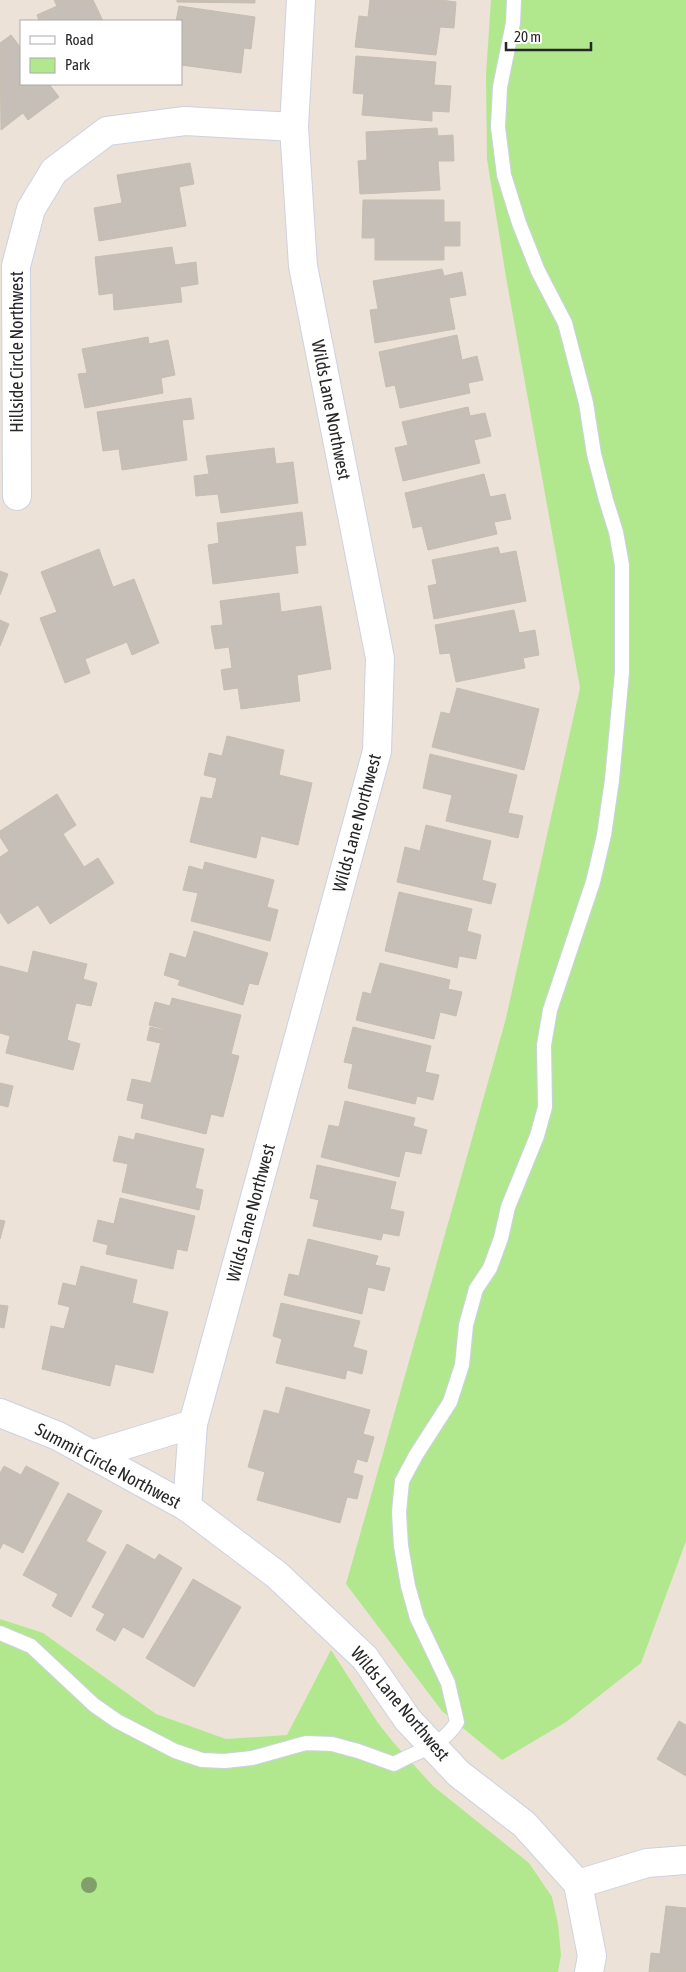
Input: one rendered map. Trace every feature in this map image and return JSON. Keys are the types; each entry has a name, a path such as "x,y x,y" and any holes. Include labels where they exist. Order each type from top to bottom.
{"street":[{"name":"Wilds Lane Northwest","path":"301,0 294,127 303,266 380,658 377,752 193,1424 187,1507 278,1575 365,1658 408,1720 432,1746 459,1774 524,1824 578,1884"},
{"name":"Hillside Circle Northwest","path":"17,496 16,266 31,209 54,171 107,131 185,121 294,127"},
{"name":"Summit Circle Northwest","path":"0,1413 58,1436 187,1507"},
{"path":"92,1455 193,1424"},
{"path":"589,1972 592,1956 578,1884 647,1863 686,1860"}],"lane":[{"path":"0,1633 31,1646 94,1705 117,1721 175,1751 202,1760 225,1761 252,1758 306,1743 340,1746 394,1764 432,1746 450,1734 457,1722 448,1683 418,1618 408,1586 401,1546 399,1512 402,1481 450,1402 462,1365 466,1325 476,1289 490,1268 501,1238 508,1207 537,1136 545,1108 544,1045 550,1010 593,882 604,835 613,771 622,672 622,565 616,532 594,454 586,403 566,323 538,271 519,223 504,175 498,127 500,87 513,23 514,0"}],"green space":[{"path":"491,0 686,0 686,1541 641,1663 566,1722 502,1760 442,1711 346,1584 505,1022 580,688 506,277 487,159 486,75"},
{"path":"0,1619 43,1633 156,1714 226,1739 287,1735 331,1650 378,1723 433,1786 529,1863 552,1897 558,1924 561,1955 558,1972 0,1972"}],"building":[{"path":"54,0 93,0 103,20 39,20 37,15 57,6"},
{"path":"177,0 255,0 255,3 177,2"},
{"path":"370,0 441,0 456,2 454,28 440,27 436,55 355,47 359,16 368,17"},
{"path":"179,6 255,17 251,49 244,48 241,73 182,65 182,20 176,20"},
{"path":"11,35 20,47 20,85 50,85 59,97 28,120 23,113 1,130 0,43"},
{"path":"356,56 436,62 434,85 451,86 449,112 432,111 432,121 362,115 364,94 353,93"},
{"path":"437,128 438,136 453,135 454,161 438,161 440,190 360,194 358,161 367,160 366,132"},
{"path":"190,163 194,184 179,187 186,226 99,241 94,208 122,203 117,175"},
{"path":"363,200 444,200 444,222 460,222 460,246 444,246 444,260 375,260 375,238 362,238"},
{"path":"172,247 175,265 196,262 198,284 180,287 182,302 114,310 113,293 99,295 95,257"},
{"path":"442,269 444,276 462,272 466,295 449,298 455,329 375,343 370,310 378,309 373,281"},
{"path":"457,335 462,360 477,356 483,380 468,383 470,393 400,408 395,385 386,387 379,352"},
{"path":"148,337 149,344 168,340 175,375 161,378 163,393 85,408 78,374 87,373 82,349"},
{"path":"191,398 194,419 182,420 187,460 122,470 119,449 103,451 97,412"},
{"path":"468,407 470,416 485,413 491,436 474,440 480,463 403,481 395,448 408,445 402,422"},
{"path":"274,448 276,464 293,462 298,503 221,513 218,494 196,496 194,476 209,474 206,456"},
{"path":"484,474 490,497 505,494 511,519 494,522 497,534 428,550 422,526 413,528 405,493"},
{"path":"302,512 306,545 295,546 298,573 213,584 208,545 219,543 217,523"},
{"path":"498,547 500,554 516,551 526,601 434,619 428,586 437,584 432,560"},
{"path":"99,549 113,587 134,579 159,643 132,655 127,642 85,659 90,673 65,683 40,618 57,612 41,572"},
{"path":"0,571 8,574 0,595"},
{"path":"279,593 281,612 321,606 331,669 297,675 300,701 241,709 238,688 224,690 221,670 232,668 229,647 215,649 211,626 223,625 220,601"},
{"path":"514,610 519,633 535,630 539,655 523,658 525,668 456,682 450,653 440,654 435,625"},
{"path":"0,620 9,624 0,646"},
{"path":"457,688 539,709 524,770 432,747 441,712 450,714"},
{"path":"227,736 284,750 279,775 312,783 298,845 261,836 256,858 190,842 201,797 212,799 217,778 204,775 209,753 222,756"},
{"path":"430,754 517,775 508,813 523,816 518,838 446,821 452,795 423,788"},
{"path":"57,794 76,825 63,834 84,867 98,858 114,883 50,924 38,905 8,924 0,912 0,857 9,851 0,837 0,831"},
{"path":"426,825 491,841 482,880 496,884 491,904 397,882 405,847 420,851"},
{"path":"205,862 274,880 267,907 278,910 270,941 191,921 198,893 183,890 189,866 203,870"},
{"path":"399,892 472,909 467,931 481,935 476,959 459,956 457,968 385,951"},
{"path":"194,931 268,953 258,985 249,983 243,1005 178,985 180,980 164,975 170,953 186,958"},
{"path":"33,951 87,964 83,979 97,983 91,1006 76,1003 67,1040 80,1044 73,1070 6,1053 10,1036 0,1033 0,966 28,973"},
{"path":"380,963 450,980 448,989 462,992 456,1016 440,1012 434,1039 356,1020 363,992 371,994"},
{"path":"172,998 241,1015 231,1054 239,1056 223,1117 211,1114 206,1134 141,1118 144,1104 127,1100 132,1079 151,1083 164,1029 149,1025 155,1002 170,1006"},
{"path":"150,1027 163,1030 160,1043 147,1040"},
{"path":"353,1027 431,1046 425,1072 439,1075 433,1100 417,1096 415,1104 348,1088 353,1064 344,1062"},
{"path":"0,1083 13,1086 8,1107 0,1105"},
{"path":"345,1101 415,1118 413,1126 427,1130 421,1154 405,1151 399,1177 321,1157 329,1125 339,1127"},
{"path":"136,1133 204,1149 195,1188 203,1190 199,1210 122,1192 128,1164 113,1161 119,1136 134,1140"},
{"path":"317,1165 396,1182 390,1209 404,1212 399,1236 383,1233 381,1240 313,1226 319,1200 310,1198"},
{"path":"120,1198 195,1216 187,1251 177,1249 173,1269 106,1254 108,1245 93,1241 98,1220 114,1224"},
{"path":"0,1220 5,1221 0,1239"},
{"path":"308,1239 378,1256 375,1265 390,1268 384,1291 368,1287 362,1314 284,1295 289,1274 299,1276"},
{"path":"81,1266 137,1280 132,1303 168,1312 153,1373 115,1364 110,1386 42,1369 51,1326 64,1329 70,1307 58,1304 63,1283 76,1286"},
{"path":"281,1303 360,1321 353,1347 367,1351 362,1374 347,1370 345,1379 276,1363 282,1339 273,1336"},
{"path":"0,1305 8,1306 4,1328 0,1327"},
{"path":"286,1387 370,1410 363,1434 374,1437 367,1462 357,1459 353,1473 363,1476 357,1499 347,1497 340,1523 257,1500 265,1472 248,1467 264,1410 279,1414"},
{"path":"4,1466 21,1475 26,1466 59,1483 23,1553 3,1543 0,1549 0,1473"},
{"path":"68,1493 102,1511 86,1541 106,1552 71,1617 52,1606 58,1594 23,1575"},
{"path":"127,1544 155,1560 159,1554 182,1568 143,1638 123,1627 115,1641 96,1630 105,1614 92,1607"},
{"path":"193,1579 241,1607 194,1687 146,1658"},
{"path":"679,1721 686,1725 686,1776 657,1759"},
{"path":"666,1906 686,1908 686,1972 649,1972 651,1953 660,1954"}]}
